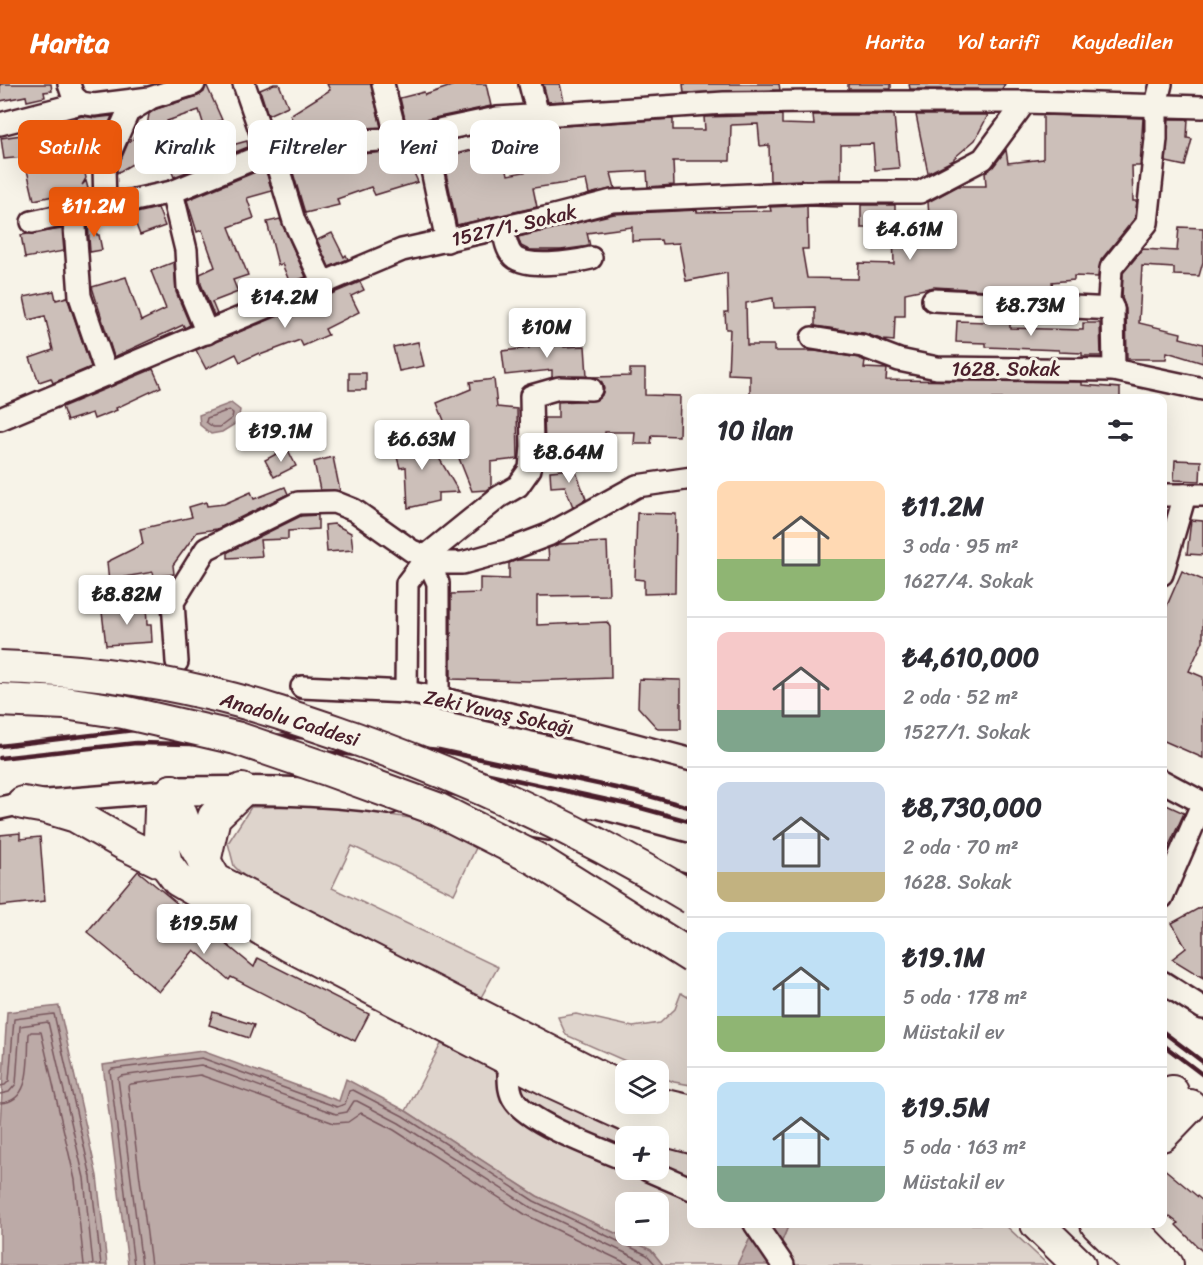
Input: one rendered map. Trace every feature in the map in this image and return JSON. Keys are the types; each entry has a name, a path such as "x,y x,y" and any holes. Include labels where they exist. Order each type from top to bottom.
{"highway":[{"name":"Anadolu Caddesi","path":"0,668 106,675 207,693 316,725 411,758 514,802 646,870 687,895"},
{"name":"Anadolu Caddesi","path":"0,700 65,703 123,712 236,738 437,809 536,859 687,954"},
{"path":"204,862 214,817 242,790"},
{"path":"172,791 187,831 215,880 615,1085"},
{"path":"172,791 161,810 160,837 166,864 178,880 289,945 527,1069 647,1125 687,1136"},
{"path":"11,806 46,807 76,816 166,864"},
{"path":"1167,1125 1178,1100"},
{"path":"669,1107 687,1111"},
{"path":"1026,1228 1070,1256"},
{"path":"1040,1228 1070,1256"},
{"path":"1100,1228 1139,1265"},
{"path":"1131,1228 1167,1265"}],"main road":[{"path":"172,791 242,790 355,795 582,831 687,857"}],"street":[{"path":"69,84 73,96 81,104"},
{"path":"0,124 81,104 94,105 150,98 194,84"},
{"path":"244,84 257,120"},
{"path":"382,84 392,120"},
{"path":"530,84 538,115"},
{"path":"1114,370 1113,309 1109,300 1111,268 1147,223 1156,139 1156,105 1161,84"},
{"path":"105,206 104,166 128,112 150,98"},
{"path":"458,126 497,118 735,103 1025,102 1203,107"},
{"name":"1527/1. Sokak","path":"0,419 402,250 612,201 814,192 920,192 983,159 1025,102"},
{"path":"32,222 172,192 248,161"},
{"path":"280,174 294,221 323,283"},
{"path":"433,174 447,240"},
{"path":"172,192 186,250 188,287 207,333"},
{"path":"74,213 81,296 107,375"},
{"path":"502,228 507,247 513,257 522,261 540,263 591,258"},
{"path":"933,300 1113,309"},
{"name":"1628. Sokak","path":"812,338 862,346 900,360 938,368 1114,370 1203,389"},
{"path":"406,692 407,583 426,557 499,497 518,486 530,469 531,396 559,388 591,389"},
{"path":"177,662 173,602 206,549 298,503 334,502 354,510 412,551 444,562 462,563 506,551 548,535 637,486 687,479"},
{"path":"1167,495 1194,495 1167,562"},
{"path":"426,557 438,583 438,698"},
{"name":"Zeki Yavaş Sokağı","path":"302,687 406,692 572,728 687,759"},
{"path":"1167,784 1203,802 1167,885"},
{"path":"11,806 172,791"},
{"path":"1167,985 1203,1008"},
{"path":"509,1074 509,1086 514,1101 533,1119 615,1155"},
{"path":"669,1180 687,1188"},
{"path":"758,1228 783,1265"}],"shaded area":[{"path":"329,806 485,829 454,894 352,846 332,888 498,967 480,999 253,885 234,866 228,843 251,807"},
{"path":"681,993 687,997 687,1084 669,1080 669,1060 623,1060 566,1035 558,1017 576,1014 633,1027 660,1023 675,1009"},
{"path":"441,1044 626,1126 615,1126 615,1180 669,1180 669,1143 687,1148 687,1228 755,1228 737,1265 663,1265 651,1250 643,1246 669,1246 669,1192 615,1192 615,1233 537,1196 406,1111"},
{"path":"787,1228 1008,1228 1048,1265 772,1265"}],"water":[{"path":"231,403 240,410 238,422 222,432 211,434 200,425 199,415"},
{"path":"59,1006 97,1176 107,1265 0,1265 0,1124 7,1012"},
{"path":"202,1051 339,1101 346,1079 406,1111 537,1196 615,1233 615,1246 643,1246 651,1250 663,1265 128,1265 103,1065"},
{"path":"755,1228 787,1228 772,1265 737,1265"}],"building":[{"path":"0,84 51,84 52,91 44,92 45,97 27,101 26,96 0,101"},
{"path":"206,84 222,120 202,120 199,110 170,120 148,120 149,114 156,109 204,92"},
{"path":"279,84 288,106 268,115 260,90"},
{"path":"327,84 371,84 379,127 367,128 367,120 292,120 290,115 330,90"},
{"path":"457,84 486,84 491,106 425,120 405,120 400,98 424,92 425,95"},
{"path":"543,84 560,84 564,101 548,102"},
{"path":"683,84 779,84 780,90 684,93"},
{"path":"848,84 891,84 891,89 848,89"},
{"path":"909,84 1005,84 1002,89 910,89"},
{"path":"782,115 782,124 814,125 813,115 894,115 899,168 875,170 873,144 841,145 841,179 770,181 769,145 760,146 758,124 731,125 730,161 673,161 674,185 648,187 647,171 611,173 615,188 589,194 586,180 533,188 537,207 457,225 446,174 458,174 458,154 470,150 470,174 560,174 560,126 673,119 673,130 705,130 704,117"},
{"path":"916,115 988,115 975,140 954,160 928,173"},
{"path":"1043,115 1143,118 1140,166 1132,166 1133,201 1137,201 1135,218 1101,260 1098,277 1074,276 1074,280 1052,282 1053,289 1021,292 934,287 905,293 905,316 895,316 894,341 883,340 864,333 815,326 815,307 774,308 773,298 746,303 747,345 774,345 774,351 815,351 859,358 865,361 864,368 887,369 886,380 1082,382 1082,385 1120,388 1120,394 750,394 750,375 728,374 730,329 726,329 725,312 728,312 727,273 686,281 679,243 662,244 661,240 632,241 632,227 587,233 590,246 561,250 529,250 521,246 518,237 614,214 697,210 697,212 771,211 770,207 842,205 842,207 807,206 808,249 802,249 807,278 858,279 859,263 894,264 893,232 930,231 928,202 958,186 986,186 985,172 993,167 1006,150 1008,163 1043,159"},
{"path":"112,116 110,120 76,120 75,118"},
{"path":"1169,119 1188,119 1187,138 1192,139 1185,166 1166,162"},
{"path":"18,136 18,158 4,159 1,138"},
{"path":"134,138 134,163 122,170 122,157 128,143"},
{"path":"247,141 248,147 236,152 236,144"},
{"path":"379,152 379,174 414,174 418,182 375,195 371,187 337,199 339,205 305,213 293,174 367,174 367,153"},
{"path":"28,174 85,174 86,178 82,185 86,181 90,196 65,202 63,194 34,200"},
{"path":"250,174 267,174 272,191 247,198 254,218 229,227 248,275 233,280 238,292 212,302 217,314 214,315 201,284 200,274 215,267 202,230 197,232 187,200"},
{"path":"861,205 895,205 895,228 861,228"},
{"path":"158,208 165,226 140,235 132,214"},
{"path":"280,219 306,277 290,283 282,264 278,265 267,222"},
{"path":"95,221 102,250 90,252 88,223"},
{"path":"1179,227 1203,228 1203,262 1199,276 1174,275 1174,268 1142,266 1139,323 1181,333 1180,338 1203,344 1203,363 1167,352 1166,359 1127,359 1126,309 1122,298 1123,273 1143,249 1177,251"},
{"path":"62,229 64,251 25,258 21,235"},
{"path":"332,233 344,257 346,255 348,259 329,267 317,240"},
{"path":"174,262 176,292 190,325 185,328 183,325 114,357 92,287 126,277 141,321 166,309 151,271"},
{"path":"360,282 364,290 351,296 359,312 325,329 328,335 303,346 300,340 260,355 259,353 240,362 236,354 206,369 196,350"},
{"path":"54,291 56,300 67,297 91,367 53,383 51,378 39,382 30,358 53,350 45,316 29,320 24,297"},
{"path":"987,315 1010,317 1010,328 1083,330 1083,323 1100,323 1101,356 1082,356 1082,353 1059,352 1059,350 986,347 986,343 956,342 957,321 987,322"},
{"path":"529,340 563,340 564,347 585,346 587,376 552,377 552,370 505,375 502,351 529,348"},
{"path":"418,342 424,366 399,371 393,347"},
{"path":"153,369 161,387 94,419 92,413 67,421 62,407"},
{"path":"630,369 645,369 645,395 680,396 679,436 652,435 651,444 634,444 635,432 605,432 604,441 598,440 598,444 545,444 544,418 558,418 558,402 596,400 602,395 604,389 602,382 595,377 630,376"},
{"path":"349,373 366,373 366,390 349,390"},
{"path":"494,379 497,407 517,409 518,459 491,462 491,487 487,490 472,491 437,403 471,389 470,382"},
{"path":"417,432 421,447 432,446 459,492 438,493 438,501 408,508 406,467 400,468 392,439"},
{"path":"287,448 296,466 274,477 265,460"},
{"path":"333,457 340,491 320,490 314,462"},
{"path":"1175,460 1201,461 1200,481 1174,480"},
{"path":"575,469 586,499 573,507 565,486 551,487 550,471"},
{"path":"285,487 288,494 217,529 197,532 173,565 174,574 154,577 153,572 124,577 125,582 109,583 107,562 143,544 140,529 192,517 189,507 206,502 207,506 224,504 251,492 254,499"},
{"path":"637,513 676,514 675,593 644,594 644,580 635,579"},
{"path":"318,515 318,529 288,531 288,539 260,540 262,556 228,558 228,552 301,516"},
{"path":"1191,520 1203,521 1203,555 1187,554"},
{"path":"334,524 351,533 353,550 327,552 325,525"},
{"path":"607,542 609,595 537,596 537,625 607,622 610,627 611,678 530,681 451,679 451,594 480,593 480,578 509,579 509,563 517,560 549,560 548,548 559,544"},
{"path":"1182,571 1203,580 1203,641 1189,671 1203,677 1203,758 1167,742 1167,606"},
{"path":"146,603 147,625 151,625 152,642 106,645 102,612"},
{"path":"639,679 681,680 681,729 658,729 638,707"},
{"path":"1167,805 1184,813 1167,850"},
{"path":"20,833 20,839 40,837 45,901 0,906 0,835"},
{"path":"138,871 254,967 258,958 369,1014 355,1041 231,977 229,980 194,950 159,992 87,932"},
{"path":"1203,906 1203,978 1172,959 1186,948 1172,923"},
{"path":"213,1012 254,1025 249,1038 209,1025"},
{"path":"1167,1171 1203,1201 1203,1252 1176,1225 1178,1223 1167,1215"}],"railway":[{"path":"0,746 134,730 247,733 349,741 439,750 635,792 687,807"},
{"path":"0,758 136,743 245,745 346,754 439,763 630,805 687,821"},
{"path":"1167,1035 1203,1062"},
{"path":"1167,1048 1203,1075"}]}
